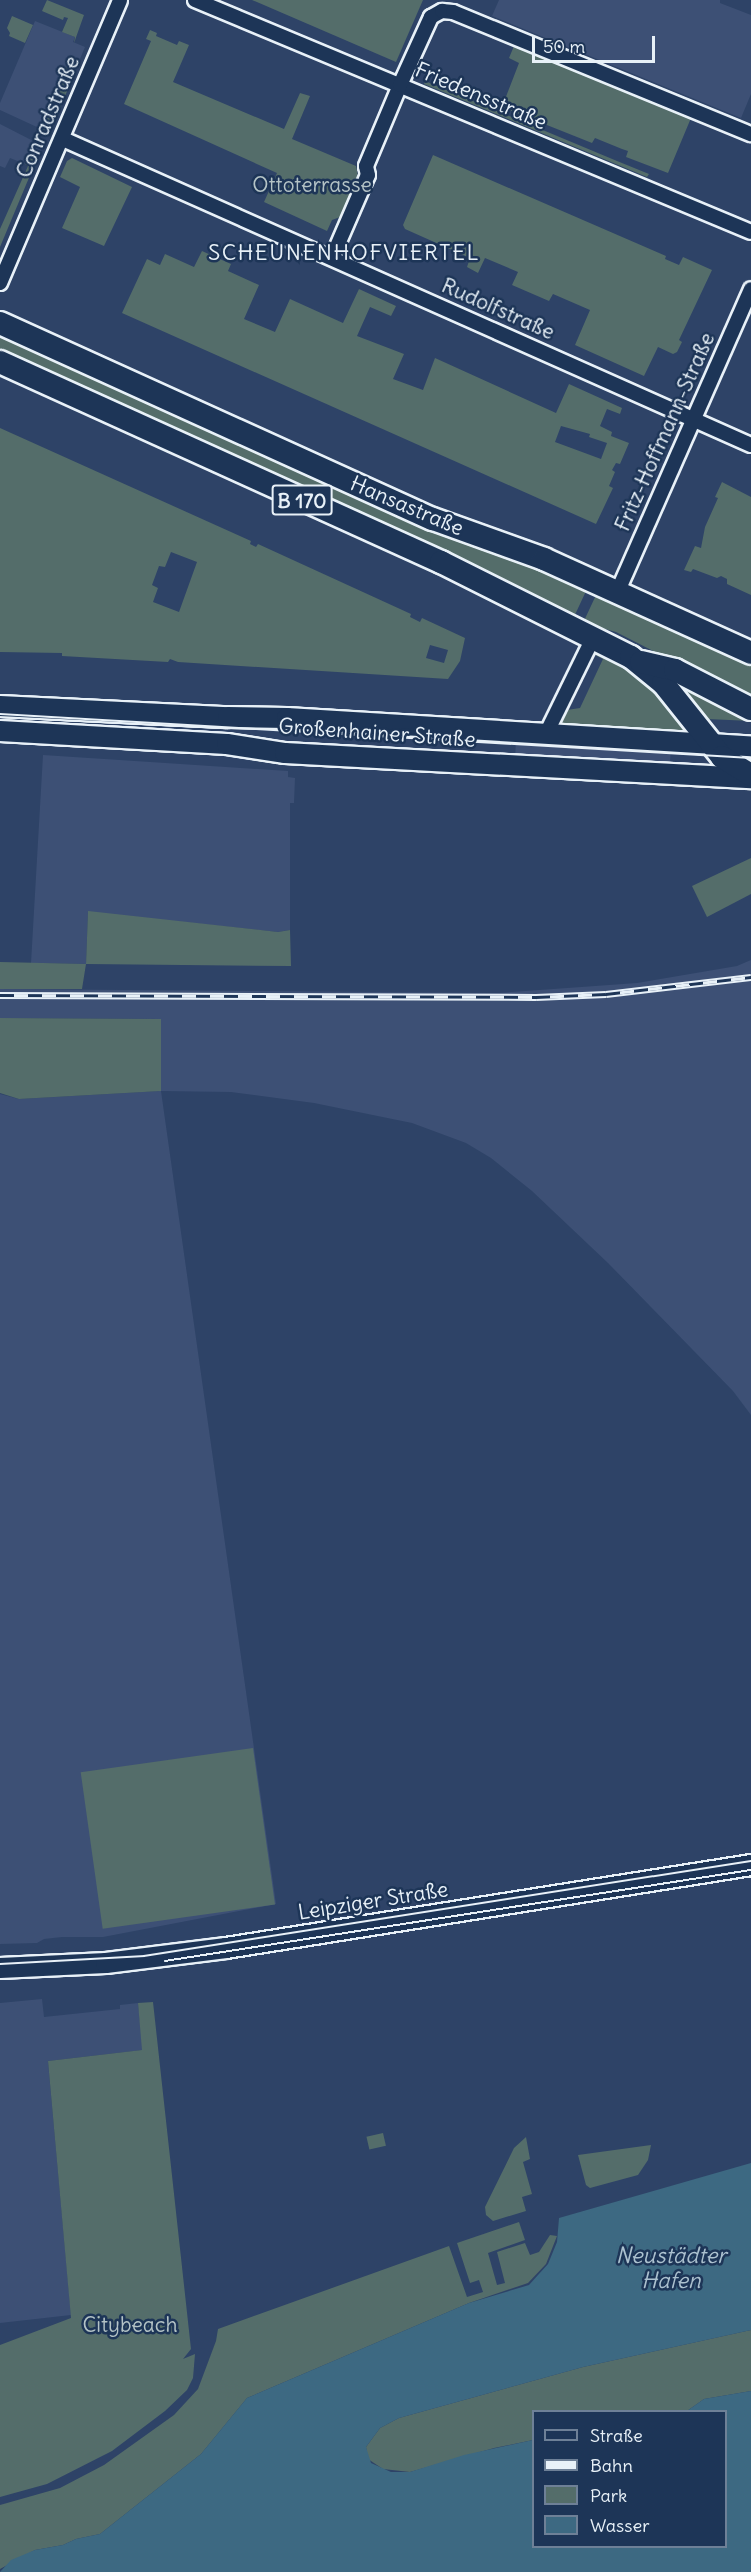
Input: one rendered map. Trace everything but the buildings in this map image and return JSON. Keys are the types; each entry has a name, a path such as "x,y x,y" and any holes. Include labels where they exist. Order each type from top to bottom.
{"main road":[{"name":"Hansastraße","path":"0,323 433,519 620,585 751,653"},
{"name":"Hansastraße","path":"0,362 441,562 640,662 676,698 709,743 731,764 751,777"},
{"path":"640,662 675,670 751,708"},
{"name":"Großenhainer Straße","path":"0,706 287,718 751,746"},
{"name":"Großenhainer Straße","path":"0,731 227,744 285,753 751,777"},
{"name":"Leipziger Straße","path":"0,1968 106,1963 216,1949 751,1865"}],"street":[{"name":"Conradstraße","path":"0,283 120,0"},
{"name":"Friedensstraße","path":"195,0 751,232"},
{"path":"332,258 368,175 366,166 400,85 431,17 442,11 453,12 751,134"},
{"name":"Rudolfstraße","path":"63,139 751,445"},
{"name":"Fritz-Hoffmann-Straße","path":"620,585 751,289"},
{"path":"546,734 593,638"}],"shaded area":[{"path":"499,0 720,0 720,3 751,15 751,94 741,118 492,16"},
{"path":"35,21 75,37 73,42 85,47 75,71 65,67 39,128 0,110 0,103"},
{"path":"0,124 43,146 36,161 28,157 25,164 10,158 5,168 0,166"},
{"path":"516,740 671,748 670,764 515,756"},
{"path":"43,755 288,771 288,777 295,778 294,803 290,803 290,930 278,932 88,912 86,964 31,963"},
{"path":"751,960 751,1415 733,1391 608,1263 532,1191 491,1158 466,1143 412,1123 314,1103 231,1092 161,1091 276,1904 103,1937 62,1937 44,1939 37,1943 0,1944 0,1094 19,1099 160,1091 160,1019 0,1018 0,989 499,993 637,983 737,966"},
{"path":"42,1999 44,2017 120,2009 120,2005 138,2003 143,2050 48,2061 71,2315 0,2323 0,2003"}],"green space":[{"path":"47,0 84,15 74,43 75,37 62,32 68,18 64,17 63,20 42,11"},
{"path":"252,0 423,0 396,62"},
{"path":"12,16 33,25 25,43 9,36 7,28"},
{"name":"Ottoterrasse","path":"150,30 157,33 156,36 177,45 179,41 189,45 173,82 284,129 300,93 310,96 292,139 356,166 359,181 343,216 332,220 327,231 264,202 277,173 124,104 151,41 146,39"},
{"path":"514,46 691,118 668,173 626,157 628,151 595,138 592,143 502,107 519,63 509,58"},
{"path":"65,67 75,71 50,132 40,128"},
{"path":"425,81 649,174 647,177 424,84"},
{"path":"433,155 666,256 665,259 679,265 683,257 712,270 679,340 682,342 677,352 673,354 658,347 644,376 575,345 590,310 553,294 549,301 512,285 518,272 485,258 478,273 467,267 470,258 405,229 403,225"},
{"path":"28,157 36,161 0,247 0,229 28,166 25,164"},
{"path":"72,158 132,187 104,246 62,228 80,187 60,177 67,161"},
{"path":"202,251 231,264 228,271 259,285 244,319 275,332 290,299 343,323 359,289 396,306 391,316 370,307 357,336 404,354 393,379 423,390 435,358 556,413 569,384 622,408 620,414 607,409 600,426 612,432 611,436 629,443 620,464 616,463 612,470 615,472 609,486 613,488 596,524 122,313 147,259 160,265 165,254 194,267","holes":["561,426 590,434 589,437 607,443 601,459 555,442"]},
{"path":"0,332 587,589 573,619 0,353"},
{"path":"0,428 251,541 250,544 256,547 258,544 411,614 410,617 420,622 422,618 465,638 460,661 448,679 178,662 170,659 168,662 62,656 62,653 0,652","holes":["171,552 197,562 179,612 153,602 158,588 152,585 159,566 165,567","430,645 448,650 444,663 426,658"]},
{"path":"722,482 751,497 751,595 727,584 727,579 721,576 717,578 693,569 691,572 684,570 695,546 701,548 705,527 718,498 715,497"},
{"path":"597,593 751,662 751,701 616,632 583,623"},
{"path":"595,649 645,678 688,732 563,727 561,725 567,710 580,708 603,659 593,654"},
{"path":"682,685 751,715 751,721 707,719"},
{"path":"751,858 751,894 707,917 692,886"},
{"path":"88,911 278,932 290,930 291,966 86,964"},
{"path":"0,962 86,964 82,989 0,989"},
{"path":"0,1018 161,1019 161,1091 19,1099 0,1093"},
{"path":"253,1748 275,1904 103,1929 81,1772"},
{"name":"Citybeach","path":"153,2002 191,2349 183,2359 195,2354 193,2378 187,2390 165,2411 112,2451 47,2484 0,2497 0,2345 71,2318 48,2061 142,2050 138,2003"},
{"path":"383,2133 386,2146 369,2149 366,2137"},
{"path":"526,2137 530,2159 523,2162 532,2194 522,2197 526,2211 493,2221 486,2215 485,2207 514,2148"},
{"path":"651,2145 648,2160 638,2175 590,2188 586,2185 578,2155"},
{"path":"519,2222 525,2240 488,2253 497,2285 505,2283 497,2252 525,2243 530,2255 539,2252 550,2235 557,2236 546,2264 528,2283 469,2303 247,2398 201,2454 100,2534 76,2539 63,2545 35,2550 0,2569 0,2505 60,2488 104,2465 174,2415 198,2389 216,2341 218,2329 449,2246 467,2297 483,2292 479,2280 470,2283 457,2243"},
{"path":"751,2330 751,2391 704,2399 688,2410 532,2410 532,2440 494,2448 410,2472 383,2469 368,2459 366,2447 380,2428 399,2418 583,2367"}],"water":[{"name":"Neustädter Hafen","path":"751,2163 751,2330 583,2367 399,2418 380,2428 366,2447 371,2463 391,2472 410,2472 464,2455 532,2440 532,2548 727,2548 727,2410 688,2410 704,2399 751,2391 751,2572 0,2572 11,2560 35,2550 63,2545 76,2539 100,2534 201,2454 247,2398 469,2303 529,2285 548,2264 557,2242 559,2218"}],"tram line":[{"path":"0,714 751,758"},
{"path":"0,1964 144,1956 751,1861"},
{"path":"165,1961 751,1870"}],"railway":[{"path":"0,995 536,997 606,994 751,977"}],"district":[{"name":"SCHEUNENHOFVIERTEL","path":"344,253"}]}
